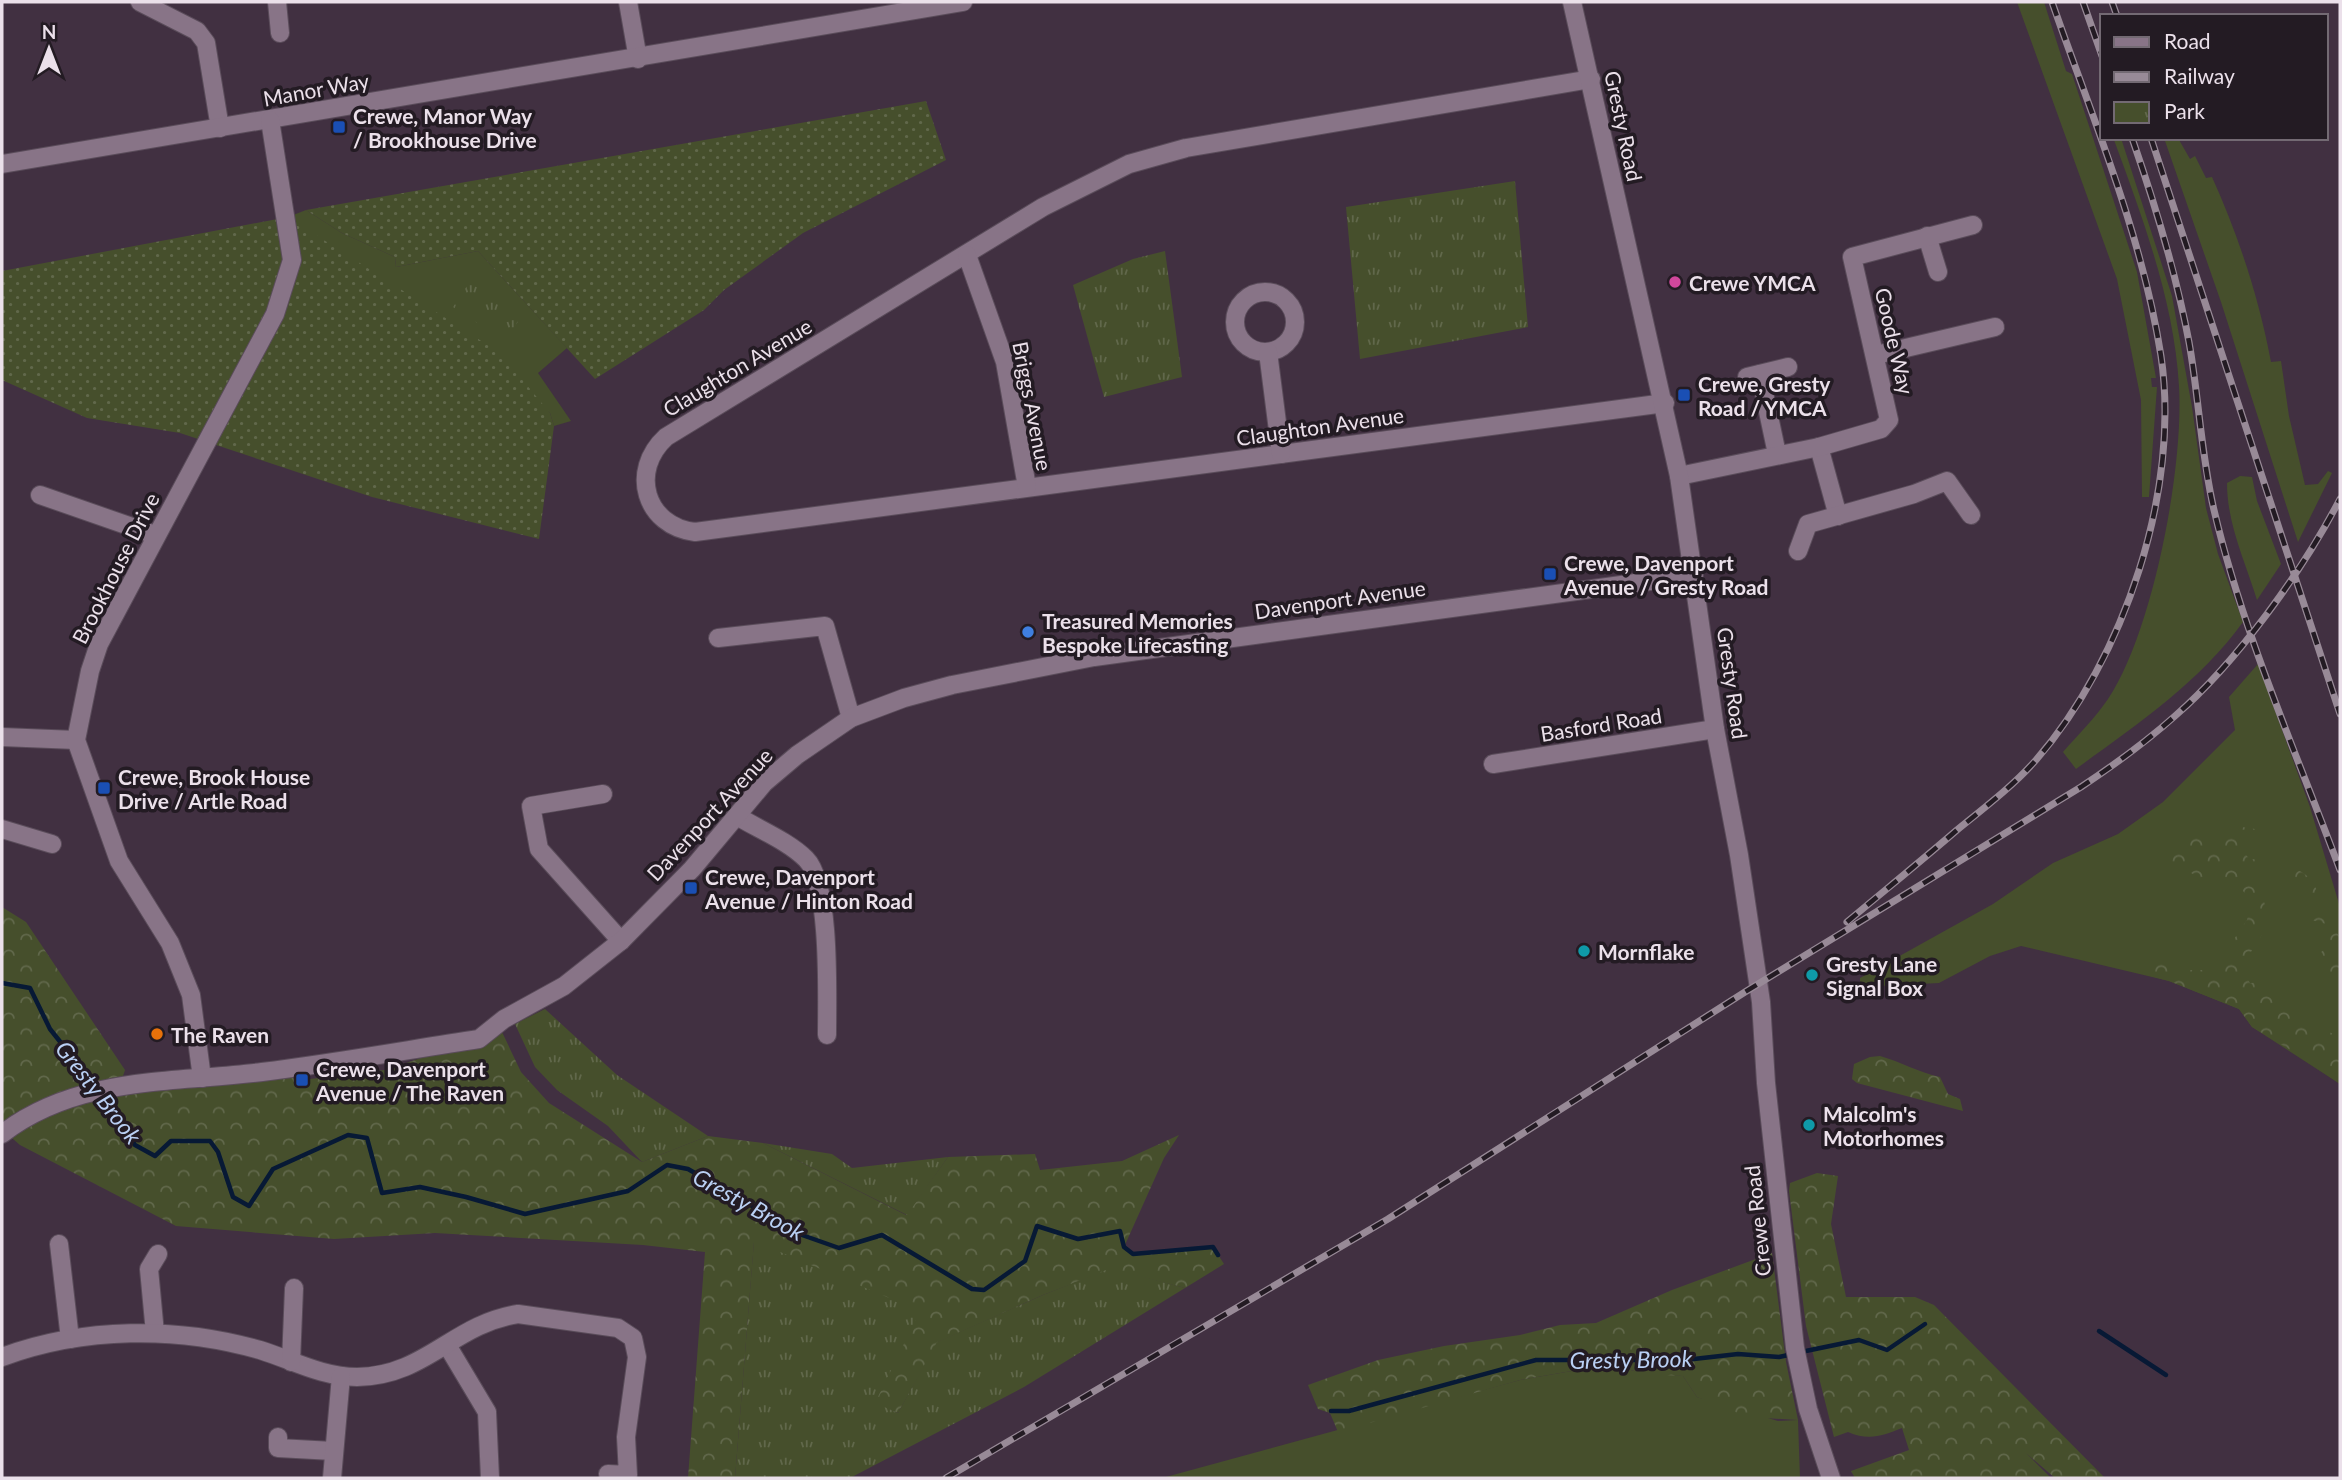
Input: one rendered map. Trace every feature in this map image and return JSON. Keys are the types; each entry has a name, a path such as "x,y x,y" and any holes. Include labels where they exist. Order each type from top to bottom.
{"street":[{"path":"140,2 197,31 206,43 220,128"},
{"path":"277,2 280,33"},
{"path":"628,2 638,59"},
{"name":"Manor Way","path":"2,164 638,59 963,2"},
{"name":"Gresty Road","path":"1572,2 1621,223 1665,403 1679,476 1716,729 1755,962"},
{"name":"Claughton Avenue","path":"1591,79 1174,151 1117,170 1044,207 666,437 648,459 645,490 660,517 676,528 695,532 1665,403"},
{"name":"Brookhouse Drive","path":"76,740 90,671 99,644 155,534 213,435 275,314 292,260 270,120"},
{"name":"Goode Way","path":"1679,476 1819,447 1881,429 1889,420 1852,257 1973,225"},
{"path":"1927,236 1938,272"},
{"name":"Briggs Avenue","path":"967,255 1005,362 1027,487"},
{"path":"1876,355 1995,327"},
{"path":"1268,352 1281,454"},
{"path":"1777,454 1754,376 1788,367"},
{"path":"1819,447 1838,516"},
{"path":"1798,551 1808,524 1914,494 1947,481 1971,515"},
{"path":"40,495 155,534"},
{"name":"Davenport Avenue","path":"2,1134 40,1110 79,1094 120,1086 202,1079 479,1040 504,1019 564,986 621,941 692,869 772,776 797,754 851,718 904,698 952,685 1094,657 1694,575"},
{"path":"718,638 825,626 851,718"},
{"name":"Basford Road","path":"1493,764 1716,729"},
{"path":"2,737 76,740 119,861 170,943 191,995 202,1079"},
{"path":"603,794 531,806 539,849 621,941"},
{"path":"737,816 799,853 817,876 824,936 828,1035"},
{"path":"2,830 52,844"},
{"name":"Crewe Road","path":"1755,962 1796,1353 1808,1409 1829,1474"},
{"path":"59,1244 70,1339"},
{"path":"147,1265 155,1334"},
{"path":"290,1362 294,1288"},
{"path":"2,1357 70,1339 155,1334 235,1344 341,1376 393,1372 420,1362 476,1325 519,1314 624,1330 633,1338 637,1350 626,1437 637,1476 608,1474"},
{"path":"447,1345 487,1412 490,1478"},
{"path":"332,1478 341,1376"},
{"path":"278,1448 333,1451"}],"green space":[{"path":"2017,2 2044,2 2066,71 2072,74 2137,272 2156,378 2151,378 2152,387 2157,387 2149,497 2142,497 2141,400 2117,279"},
{"path":"926,101 946,160 803,233 724,290 704,310 595,379 478,251 396,267 395,257 342,233 306,210"},
{"path":"2114,140 2122,140 2172,296 2192,407 2206,508 2218,554 2243,622 2226,644 2187,684 2076,769 2063,752 2108,699 2124,670 2152,592 2171,503 2179,420 2179,386 2171,323 2146,230"},
{"path":"2165,140 2179,140 2190,159 2195,156 2206,178 2212,177 2222,200 2254,291 2271,362 2281,361 2289,416 2305,485 2318,484 2328,471 2332,473 2298,542 2221,302"},
{"path":"1515,181 1528,327 1360,359 1346,207"},
{"path":"306,210 342,233 395,257 396,267 478,251 567,348 538,373 571,421 554,426 550,413 288,217"},
{"path":"288,217 500,353 550,413 554,426 539,539 372,497 180,433 87,418 2,380 2,271"},
{"path":"1165,251 1182,377 1104,397 1073,285 1133,259"},
{"path":"471,280 523,314 505,341 453,307"},
{"path":"2240,476 2252,477 2257,501 2281,564 2257,600 2230,513 2227,483"},
{"path":"2258,664 2310,807 2340,907 2340,1084 2252,1027 2239,1009 2169,981 2021,946 1990,956 1939,983 1860,987 1860,978 1993,904 2053,863 2118,834 2163,802 2235,730 2229,697"},
{"path":"2235,826 2255,829 2245,854 2250,859 2284,864 2304,873 2317,890 2319,901 2330,904 2330,917 2340,939 2340,975 2332,981 2311,961 2328,946 2326,924 2304,918 2312,901 2278,870 2255,868 2266,913 2262,935 2246,961 2245,968 2250,983 2273,982 2302,1015 2320,1028 2340,1036 2340,1084 2252,1027 2239,1009 2169,981 2139,973 2138,964 2157,960 2172,970 2213,970 2247,920 2250,900 2233,878 2211,884 2162,857 2189,828 2219,833 2226,839"},
{"path":"2,907 26,922 125,1070 120,1085 263,1072 302,1080 384,1070 502,1032 521,1072 549,1103 642,1162 708,1136 763,1143 906,1215 948,1157 1035,1154 1040,1170 1122,1161 1179,1135 1164,1158 1124,1247 1133,1254 1213,1247 1224,1264 1185,1288 1111,1269 1043,1295 938,1342 898,1413 874,1404 754,1242 735,1478 688,1478 705,1252 643,1245 435,1233 334,1239 176,1226 20,1145 5,1132 2,1134"},
{"path":"545,1009 617,1075 708,1136 642,1162 608,1126 557,1090 535,1067 515,1024"},
{"path":"1880,1056 1940,1077 1948,1094 1960,1099 1963,1111 1857,1083 1852,1079 1854,1064"},
{"path":"763,1143 832,1154 852,1168 948,1157 907,1215"},
{"path":"1817,1173 1838,1176 1831,1224 1846,1297 1915,1297 1934,1305 2105,1478 2055,1478 2026,1453 2051,1478 1855,1478 1851,1471 1909,1450 1902,1428 1875,1436 1848,1432 1834,1437 1806,1326 1789,1191 1790,1183"},
{"path":"754,1241 920,1311 875,1403 898,1413 937,1342 1043,1295 1111,1268 1185,1288 1024,1387 850,1478 735,1478"},
{"path":"1772,1253 1786,1362 1798,1420 1748,1417 1697,1397 1683,1376 1644,1374 1612,1364 1520,1380 1338,1432 1330,1413 1318,1409 1308,1385 1378,1360 1444,1346 1520,1335 1560,1325 1596,1323 1672,1290"},
{"path":"1612,1364 1634,1371 1683,1376 1697,1397 1778,1421 1798,1420 1800,1478 1162,1478 1520,1380"}],"waterway":[{"name":"Gresty Brook","path":"2,983 30,988 50,1029 97,1088"},
{"name":"Gresty Brook","path":"102,1095 135,1145 155,1156 171,1141 210,1141 218,1152 233,1197 249,1206 273,1169 348,1135 367,1138 382,1193 420,1187 525,1214 628,1191 667,1165 688,1169 802,1235 839,1248 882,1235 972,1289 984,1290 1025,1261 1037,1226 1078,1239 1120,1231 1124,1247 1133,1254 1213,1247 1218,1255"},
{"name":"Gresty Brook","path":"1801,1352 1859,1340 1887,1350 1925,1324"},
{"name":"Gresty Brook","path":"2099,1331 2166,1375"},
{"name":"Gresty Brook","path":"1331,1411 1349,1411 1536,1360 1685,1360 1738,1354 1779,1357 1793,1354"}],"railway":[{"path":"2052,2 2100,137"},
{"path":"2083,2 2100,50"},
{"path":"2112,2 2116,14"},
{"path":"1847,922 2008,788 2036,760 2067,719 2095,673 2119,623 2139,570 2153,516 2162,461 2165,408 2161,356 2142,265 2101,140"},
{"path":"2133,140 2164,239 2184,316 2210,489 2226,556 2271,692 2340,870"},
{"path":"2152,140 2340,714"},
{"path":"946,1478 1388,1219 1745,992 2106,770 2164,726 2222,670 2287,586 2340,499"}],"place":[{"name":"Crewe, Manor Way / Brookhouse Drive","path":"339,127"},
{"name":"Crewe YMCA","path":"1675,282"},
{"name":"Crewe, Gresty Road / YMCA","path":"1684,395"},
{"name":"Crewe, Davenport Avenue / Gresty Road","path":"1550,574"},
{"name":"Treasured Memories Bespoke Lifecasting","path":"1028,632"},
{"name":"Crewe, Brook House Drive / Artle Road","path":"104,788"},
{"name":"Crewe, Davenport Avenue / Hinton Road","path":"691,888"},
{"name":"Mornflake","path":"1584,951"},
{"name":"Gresty Lane Signal Box","path":"1812,975"},
{"name":"The Raven","path":"157,1034"},
{"name":"Crewe, Davenport Avenue / The Raven","path":"302,1080"},
{"name":"Malcolm's Motorhomes","path":"1809,1125"}]}
